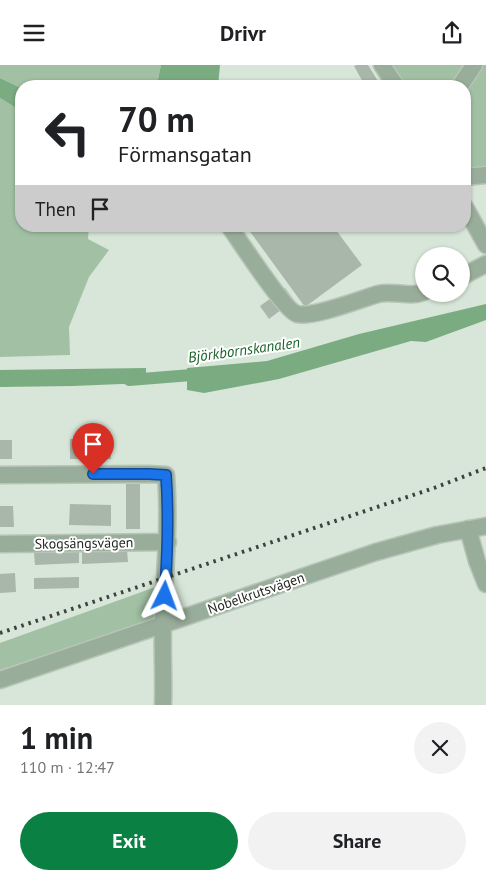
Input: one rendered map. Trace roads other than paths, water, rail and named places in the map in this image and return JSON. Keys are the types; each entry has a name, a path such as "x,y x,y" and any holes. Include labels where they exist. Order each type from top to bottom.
{"street":[{"path":"382,65 392,80"},
{"path":"467,77 486,69"},
{"path":"471,176 486,175"},
{"path":"471,218 486,245"},
{"path":"233,232 276,292 291,311 298,314 317,312 382,293 415,295"},
{"path":"470,272 486,264"},
{"path":"0,475 166,475 168,542 163,625 163,705"},
{"name":"Nobelkrutsvägen","path":"0,680 376,552 436,535 486,526"},
{"path":"468,529 486,584"},
{"name":"Skogsängsvägen","path":"0,544 168,542"}],"waterway":[{"name":"Björkbornskanalen","path":"129,380 204,374"}],"railway":[{"path":"0,633 434,488 486,468"}]}
